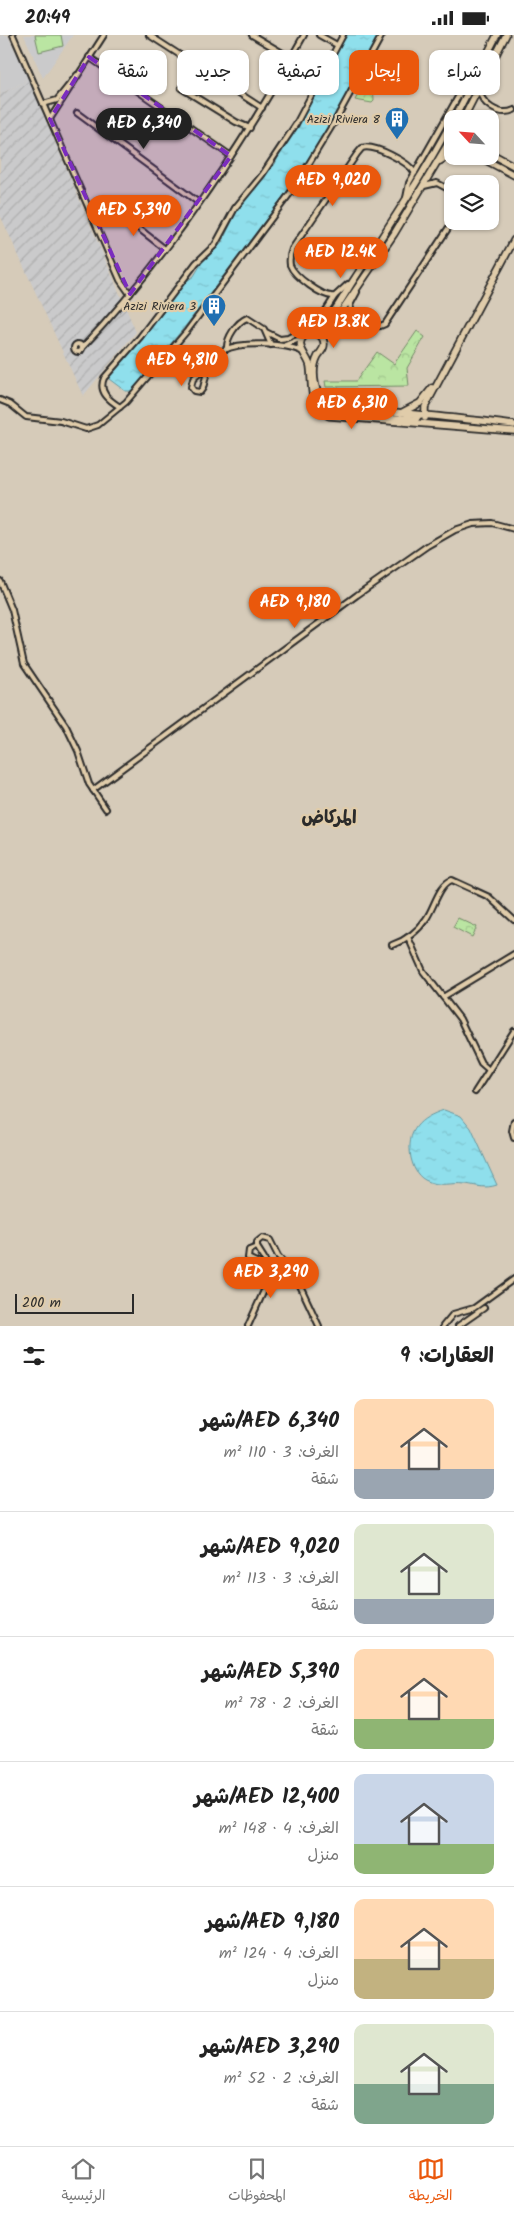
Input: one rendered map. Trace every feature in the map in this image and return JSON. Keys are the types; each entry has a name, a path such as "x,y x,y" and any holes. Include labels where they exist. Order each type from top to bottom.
{"street":[{"path":"13,35 120,280 130,294"},
{"path":"50,119 104,35"},
{"path":"149,35 262,108"},
{"path":"252,35 277,50"},
{"path":"296,50 304,35"},
{"path":"319,35 337,45"},
{"path":"120,407 103,392 104,377 140,337 196,263 215,245 235,209 262,175 296,124 342,35"},
{"path":"0,400 10,404 26,417 61,421 86,429 98,425 120,407 187,331 294,189 335,121 382,35"},
{"path":"490,50 497,35"},
{"path":"498,50 506,35"},
{"path":"89,57 231,156"},
{"path":"43,104 57,100 79,73"},
{"path":"192,95 236,122 250,128"},
{"path":"82,348 130,294 165,249 231,156 270,95"},
{"path":"406,200 407,188 459,95"},
{"path":"458,110 466,95"},
{"path":"468,110 476,95"},
{"path":"481,95 488,105 503,112 514,110"},
{"path":"77,113 199,203"},
{"path":"207,367 202,389 200,392 194,391 191,387 192,381 207,367 214,357 227,349 239,346 285,345 302,338 308,333 314,332 326,322 406,200 444,138"},
{"path":"335,296 322,295 295,272 290,263 292,249 362,148 376,148 410,166 415,173"},
{"path":"322,338 365,277 424,186 444,150"},
{"path":"438,162 444,158"},
{"path":"499,158 514,166"},
{"path":"495,165 514,175"},
{"path":"424,186 439,183 444,186"},
{"path":"114,209 165,249"},
{"path":"365,277 350,303 350,309 353,315 370,326 380,327 387,322 447,230"},
{"path":"380,421 394,417 416,419 422,415 514,240"},
{"path":"227,349 229,337 245,318 251,319 266,333 280,339 286,339 319,321 335,296 357,274"},
{"path":"314,332 322,338 324,346 319,355 316,369 316,390 328,408 342,413 373,411 514,425"},
{"path":"266,333 271,345"},
{"path":"302,338 300,345 310,367 312,397 322,412 336,418 514,431"},
{"path":"285,345 311,357 319,355"},
{"path":"400,413 420,403 440,379"},
{"path":"422,415 431,426"},
{"path":"93,790 357,595 427,546 455,530 473,524 492,523 514,529"},
{"path":"0,581 12,610 24,664 66,726 93,790 106,809"},
{"path":"392,945 408,937 423,923 445,884 452,880 488,897 514,920"},
{"path":"408,937 423,971 463,1025 481,1063 489,1070"},
{"path":"443,997 514,954"},
{"path":"475,1092 514,1031"},
{"path":"514,1121 512,1131 514,1139"},
{"path":"248,1326 266,1286 267,1267 257,1247 259,1239 264,1237 270,1240 278,1256 296,1277 319,1326"},
{"path":"257,1247 249,1250 248,1258 267,1267"},
{"path":"443,1326 453,1315 474,1308 514,1279"},
{"path":"458,1326 484,1308"}],"highlighted area":[{"path":"89,57 231,156 130,294 50,119"}],"shaded area":[{"path":"0,35 8,35 27,76 23,83 0,94"},
{"path":"24,35 73,35 43,78"},
{"path":"27,76 136,332 83,396 0,215 0,94 23,83"}],"green space":[{"path":"35,35 61,35 63,46 39,52"},
{"path":"358,95 374,95 374,101 372,103 355,100"},
{"path":"417,331 425,337 407,368 409,386 326,387 325,381 356,381 377,352 394,364"},
{"path":"458,918 477,927 472,937 453,927"}],"water":[{"path":"348,35 379,35 371,50 349,50 349,90 295,181 187,324 132,391 125,391 109,379 109,376 164,311 181,285 194,276 203,261 221,244 239,207 275,164 285,142 307,110 314,95 339,95 339,50 337,50"},
{"path":"444,1110 461,1116 471,1128 497,1185 485,1187 436,1184 425,1180 417,1173 411,1158 410,1149 413,1133 421,1122 435,1113"}],"place":[{"name":"Azizi Riviera 8","path":"397,140"},
{"name":"Azizi Riviera 3","path":"214,327"}],"district":[{"name":"المركاض","path":"329,817"}]}
